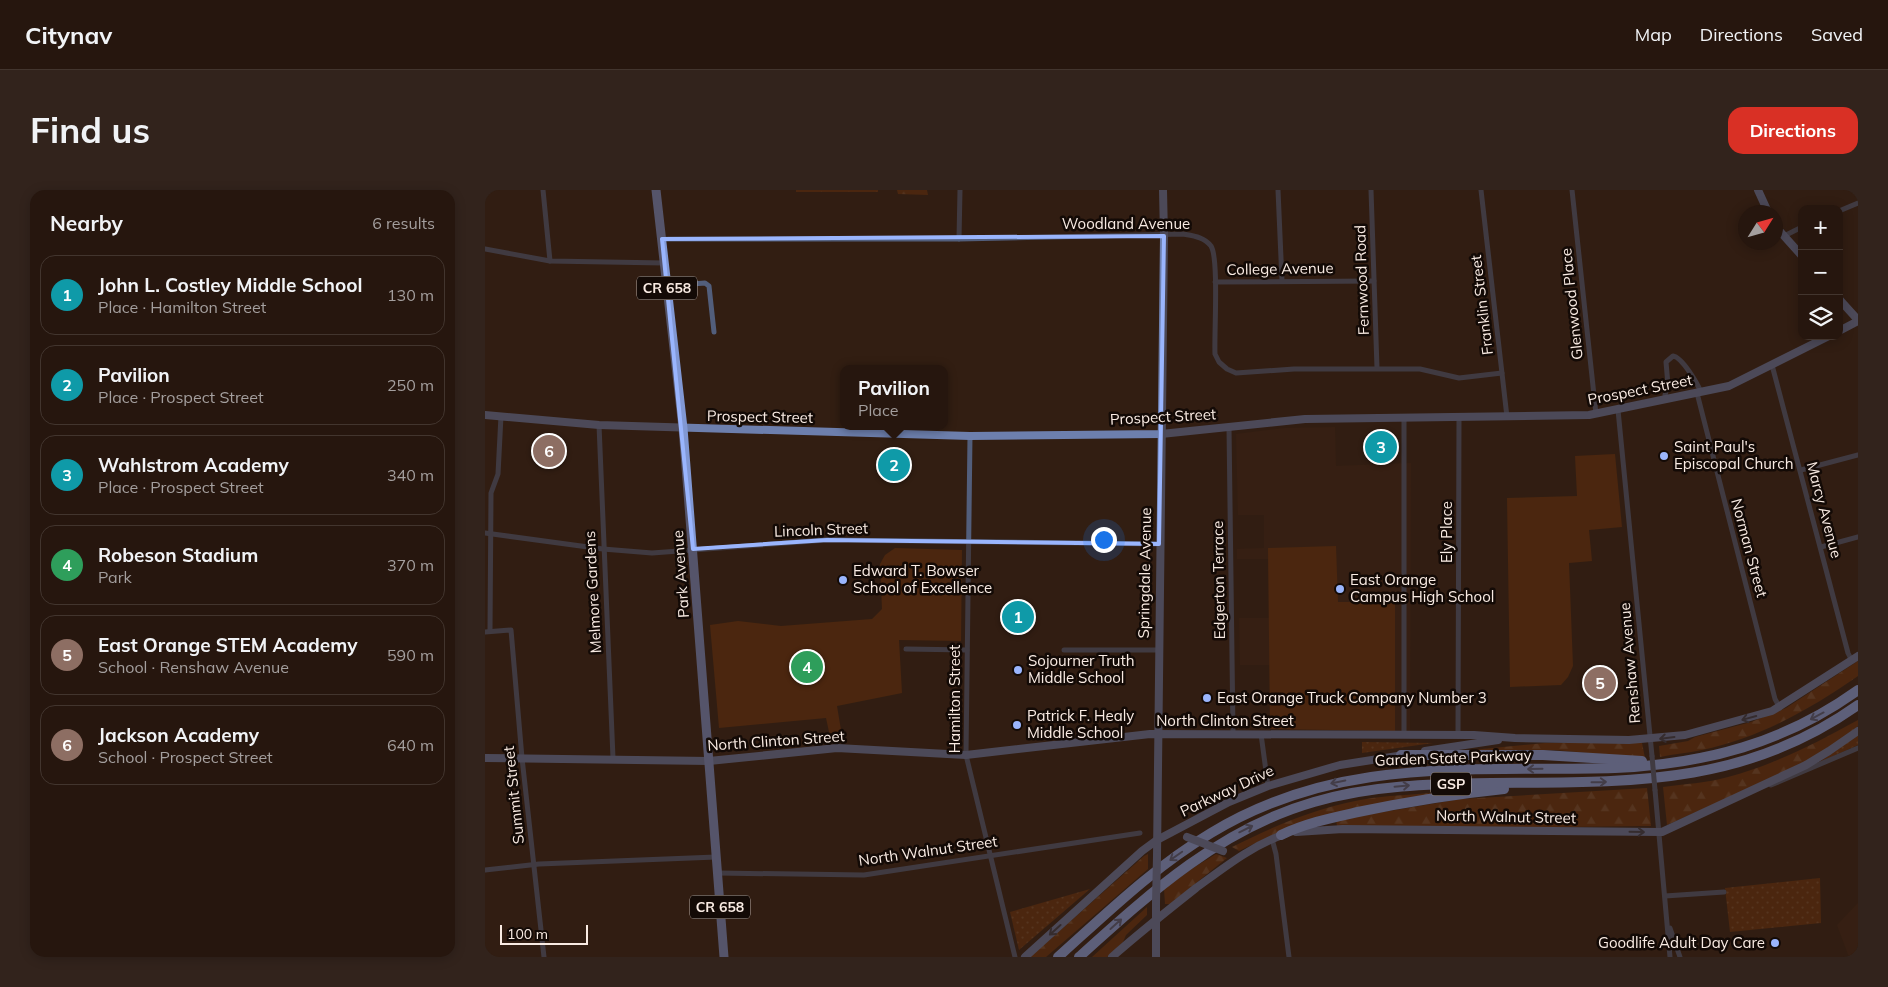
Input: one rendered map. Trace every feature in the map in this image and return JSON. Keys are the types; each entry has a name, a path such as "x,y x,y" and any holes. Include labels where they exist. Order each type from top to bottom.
{"highway":[{"name":"Garden State Parkway","path":"1058,957 1143,882 1186,849 1217,829 1250,812 1300,792 1351,779 1404,772 1615,768 1678,763 1728,753 1777,735 1825,712 1858,690"},
{"name":"Garden State Parkway","path":"1079,957 1153,892 1194,860 1238,833 1295,808 1344,794 1406,786 1665,778 1726,766 1765,754 1799,740 1831,723 1858,705"},
{"path":"1401,755 1543,755 1678,763"},
{"path":"1276,837 1317,822 1441,796 1571,782"}],"main road":[{"name":"Park Avenue","path":"656,190 683,428 724,957"}],"street":[{"path":"543,190 550,261"},
{"path":"959,239 960,190"},
{"name":"Springdale Avenue","path":"1156,957 1163,190"},
{"path":"1278,190 1282,280"},
{"name":"Fernwood Road","path":"1371,190 1377,368"},
{"name":"Franklin Street","path":"1481,190 1507,417"},
{"name":"Glenwood Place","path":"1572,190 1596,414"},
{"path":"1758,190 1765,205"},
{"path":"1843,209 1858,203"},
{"path":"1798,229 1784,236 1798,252"},
{"name":"Woodland Avenue","path":"662,239 959,239 1164,236 1183,234 1197,236 1206,241 1212,248 1215,282 1215,354 1219,362 1227,369 1236,373 1294,369 1420,369 1459,378 1502,373"},
{"path":"485,250 550,261 664,263"},
{"name":"College Avenue","path":"1215,282 1282,280 1374,281"},
{"path":"667,286 705,283 709,286 714,332"},
{"path":"1843,304 1858,321 1843,329"},
{"name":"Prospect Street","path":"485,416 599,425 970,436 1161,434 1305,419 1459,418 1596,414 1739,383 1821,340"},
{"name":"Norman Street","path":"1666,400 1665,395 1668,385 1666,362 1673,356 1680,359 1696,383 1775,699 1780,708"},
{"name":"Marcy Avenue","path":"1772,365 1848,653 1855,658"},
{"name":"Renshaw Avenue","path":"1618,410 1670,957"},
{"path":"487,632 487,533 491,493 498,474 501,416"},
{"path":"1403,418 1404,735"},
{"name":"Ely Place","path":"1458,736 1459,418"},
{"name":"Melmore Gardens","path":"599,425 613,758"},
{"name":"Edgerton Terrace","path":"1229,427 1233,734"},
{"name":"Hamilton Street","path":"970,436 966,755 1015,957"},
{"path":"1801,470 1858,455"},
{"name":"Lincoln Street","path":"487,533 652,553 827,540 1159,544"},
{"path":"1821,547 1858,537"},
{"name":"Summit Street","path":"487,632 511,630 544,957"},
{"path":"906,648 967,650"},
{"path":"1064,650 1158,650"},
{"name":"North Clinton Street","path":"485,758 709,760 837,748 966,755 1157,734 1404,735 1650,739 1685,735 1763,715 1780,708 1855,658"},
{"name":"North Walnut Street","path":"1156,919 1241,854 1276,837 1298,831 1343,829 1659,832 1669,830 1815,760 1858,731"},
{"path":"1261,734 1268,786"},
{"name":"Parkway Drive","path":"1025,957 1157,840 1229,802 1268,786 1340,765 1515,738"},
{"path":"1735,798 1785,780 1858,748"},
{"path":"1195,820 1185,829 1184,833 1187,837 1234,855 1241,854"},
{"name":"North Walnut Street","path":"718,873 864,875 1140,833"},
{"path":"1276,837 1276,854 1289,957"},
{"path":"485,870 534,865 717,857"},
{"path":"1665,896 1724,892"},
{"name":"Renshaw Avenue","path":"1666,913 1679,956"},
{"path":"1112,957 1156,919"},
{"path":"1670,957 1679,956"}],"highlighted area":[{"path":"1164,236 1159,544 827,540 693,549 662,239"}],"shaded area":[{"name":"East Orange Campus High School","path":"1335,427 1336,466 1411,463 1410,731 1270,729 1270,665 1240,665 1239,618 1270,618 1268,559 1237,559 1237,549 1264,548 1264,515 1238,515 1236,434 1285,428"},
{"path":"1858,903 1858,957 1849,957 1837,925"}],"green space":[{"path":"796,190 878,190 878,192 796,192"},
{"path":"897,190 927,190 928,195 898,194"},
{"path":"1615,454 1622,527 1589,530 1592,561 1569,563 1573,666 1568,677 1561,685 1510,687 1507,498 1577,496 1575,456"},
{"path":"1336,546 1338,602 1395,602 1395,731 1270,729 1268,548"},
{"path":"895,548 962,550 961,641 899,640 902,693 837,706 843,742 831,741 826,718 719,728 710,625 738,621 781,626 872,619 882,609 880,564 885,555"},
{"path":"1858,661 1858,676 1822,700 1784,721 1723,745 1660,757 1659,746 1688,741 1695,737 1751,722 1786,708"},
{"path":"1858,720 1858,726 1831,747 1792,769 1667,825 1663,787 1712,781 1746,772 1795,753"},
{"path":"1858,735 1858,745 1818,763"},
{"path":"1362,742 1433,743 1362,753"},
{"path":"1545,743 1642,743 1645,758 1555,750 1452,752"},
{"path":"1647,788 1651,826 1479,828 1337,826 1336,820 1461,799"},
{"path":"1445,792 1310,821 1277,833 1239,851 1232,847 1283,824 1318,811 1354,801 1399,795"},
{"path":"1148,854 1148,869 1046,957 1030,957 1144,856"},
{"path":"1216,854 1227,858 1170,904 1165,904 1164,889"},
{"path":"1820,878 1821,923 1730,932 1725,888"},
{"path":"1090,889 1019,950 1010,912"},
{"path":"1147,907 1147,915 1107,957 1092,957"}],"place":[{"name":"Wahlstrom Academy","path":"1381,447"},
{"name":"Jackson Academy","path":"549,451"},
{"name":"Saint Paul's Episcopal Church","path":"1664,456"},
{"name":"Pavilion","path":"894,465"},
{"name":"Edward T. Bowser School of Excellence","path":"843,580"},
{"name":"East Orange Campus High School","path":"1340,589"},
{"name":"John L. Costley Middle School","path":"1018,617"},
{"name":"Robeson Stadium","path":"807,667"},
{"name":"Sojourner Truth Middle School","path":"1018,670"},
{"name":"East Orange STEM Academy","path":"1600,683"},
{"name":"East Orange Truck Company Number 3","path":"1207,698"},
{"name":"Patrick F. Healy Middle School","path":"1017,725"},
{"name":"Goodlife Adult Day Care","path":"1775,943"}]}
